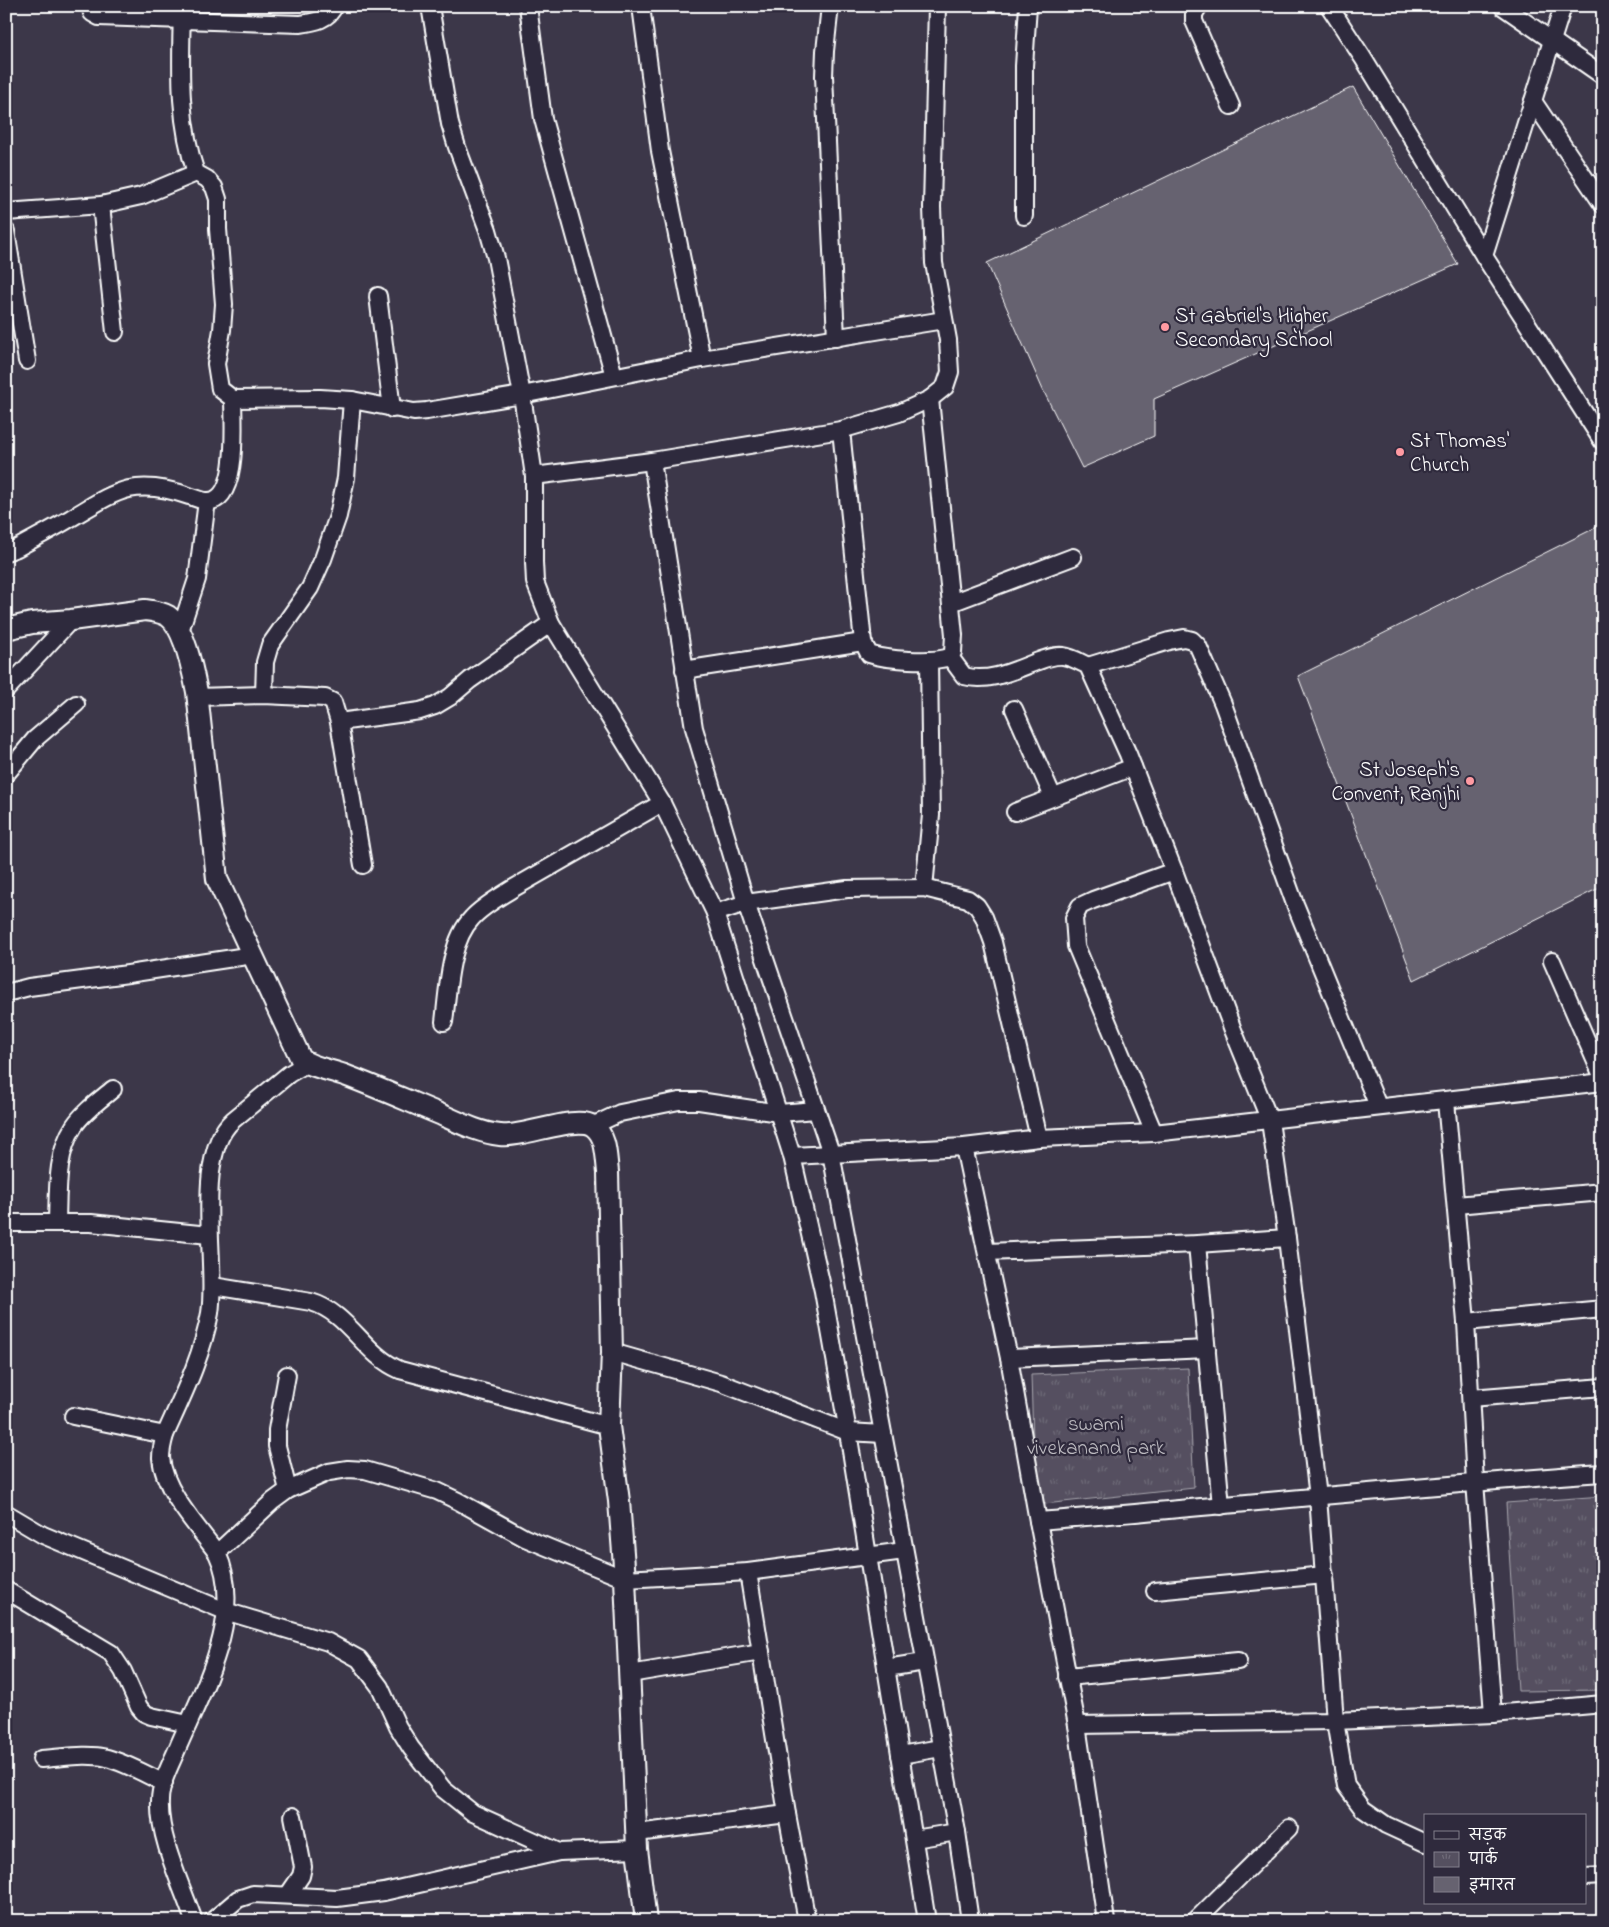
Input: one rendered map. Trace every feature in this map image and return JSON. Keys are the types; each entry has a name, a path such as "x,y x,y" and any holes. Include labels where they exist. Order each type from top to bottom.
{"street":[{"path":"90,6 92,13 99,17 182,13 300,24 317,21 327,16 334,10 334,6"},
{"path":"430,6 450,124 456,147 488,230 496,258 522,395 534,476 534,562 536,582 551,623 662,803 715,913 792,1156 823,1291 848,1432 927,1921"},
{"path":"528,6 542,119 614,376"},
{"path":"641,6 660,151 702,360"},
{"path":"830,6 824,76 836,338"},
{"path":"534,476 652,461 841,430 899,413 930,399 945,387 950,372 948,340 934,263 932,207 937,6"},
{"path":"1024,216 1024,66 1028,6"},
{"path":"1199,6 1194,14 1194,21 1231,106"},
{"path":"1329,6 1484,256 1603,442"},
{"path":"1502,6 1603,76"},
{"path":"1484,256 1563,6"},
{"path":"182,13 180,91 187,146 196,173 207,179 214,187 218,199 218,229 224,304 216,364 220,389 233,398 352,400 392,409 414,412 426,411 522,395 702,360 944,320"},
{"path":"1532,101 1603,205"},
{"path":"6,212 101,205 141,196 196,173"},
{"path":"101,205 115,332"},
{"path":"6,231 28,361"},
{"path":"378,296 392,409"},
{"path":"6,552 26,543 94,504 126,490 143,487 160,488 207,502 220,497 226,486 234,449 233,398"},
{"path":"930,399 954,635 953,652 950,657"},
{"path":"264,695 265,662 270,644 310,588 323,559 338,516 346,478 352,400"},
{"path":"841,430 863,642 869,654 878,657 929,660 950,657"},
{"path":"652,461 694,728 746,903 831,1153 957,1832 970,1921"},
{"path":"180,631 197,580 207,502"},
{"path":"951,603 1073,556"},
{"path":"6,629 32,623 152,610 169,617 180,631 196,688 217,879 296,1052 306,1064 346,1076 486,1132 501,1135 518,1134 570,1123 584,1123 592,1126 600,1133 604,1143 608,1172 612,1352 609,1426 625,1579 637,1841 646,1921"},
{"path":"6,690 71,620"},
{"path":"339,722 427,709 450,697 470,680 551,623"},
{"path":"1088,666 1184,638 1192,640 1198,646 1223,704 1295,904 1378,1106"},
{"path":"684,670 863,642"},
{"path":"950,657 964,676 980,679 1003,675 1050,657 1062,656 1073,658 1088,666 1133,767 1174,871 1232,1030 1270,1120 1318,1497 1335,1721 1346,1786 1363,1808 1386,1825 1424,1843"},
{"path":"924,888 930,815 929,660"},
{"path":"196,688 264,695 325,698 333,702 339,722 362,865"},
{"path":"6,774 35,740 76,704"},
{"path":"1014,709 1053,797"},
{"path":"1015,812 1133,767"},
{"path":"444,1022 454,954 471,919 512,888 662,803"},
{"path":"1154,1133 1076,946 1074,918 1080,906 1092,900 1174,871"},
{"path":"715,913 746,903 847,890 924,888 968,899 977,906 984,918 993,942 1039,1138"},
{"path":"6,993 29,986 128,974 253,955"},
{"path":"792,1156 964,1147 1039,1138 1154,1133 1378,1106 1446,1101 1603,1080 1552,961"},
{"path":"194,1921 164,1836 160,1802 164,1783 214,1661 225,1611 226,1580 223,1566 217,1553 167,1481 161,1458 165,1435 196,1366 210,1312 213,1286 209,1234 211,1176 214,1155 221,1135 226,1126 233,1120 289,1074 306,1064"},
{"path":"57,1223 59,1181 67,1140 74,1126 83,1115 114,1089"},
{"path":"592,1126 620,1113 679,1101 699,1101 778,1113 816,1110"},
{"path":"1446,1101 1466,1322 1475,1482 1493,1714"},
{"path":"964,1147 1009,1358 1077,1725 1106,1921"},
{"path":"1456,1205 1603,1192"},
{"path":"6,1223 92,1223 209,1234"},
{"path":"987,1252 1197,1244 1286,1238"},
{"path":"1197,1244 1221,1506"},
{"path":"213,1286 324,1305 334,1312 379,1357 400,1370 609,1426"},
{"path":"1466,1322 1603,1309"},
{"path":"1009,1358 1207,1349"},
{"path":"612,1352 721,1383 848,1432 883,1434"},
{"path":"287,1375 277,1430 277,1446 288,1490"},
{"path":"1471,1398 1603,1387"},
{"path":"73,1416 165,1435"},
{"path":"217,1553 273,1501 288,1490 338,1469 374,1472 437,1491 525,1538 625,1579 748,1572 904,1551"},
{"path":"1038,1520 1221,1506 1475,1482 1603,1473"},
{"path":"6,1513 42,1536 225,1611 328,1642 359,1659 380,1687 398,1727 410,1748 443,1789 473,1813 558,1852"},
{"path":"748,1572 787,1814 807,1921"},
{"path":"1155,1591 1325,1575"},
{"path":"6,1590 111,1653 124,1671 139,1708 144,1713 188,1724"},
{"path":"630,1674 761,1652"},
{"path":"1067,1677 1238,1661"},
{"path":"886,1668 925,1662"},
{"path":"1077,1725 1335,1721 1493,1714 1603,1704"},
{"path":"900,1755 941,1748"},
{"path":"41,1759 91,1756 105,1758 117,1761 164,1783"},
{"path":"212,1921 238,1899 253,1894 337,1898 384,1892 558,1852 637,1841 787,1814"},
{"path":"288,1895 301,1876 303,1867 293,1816"},
{"path":"1195,1921 1289,1828"},
{"path":"914,1839 957,1832"},
{"path":"1586,1877 1603,1876"}],"green space":[{"name":"swami vivekanand park","path":"1188,1368 1194,1488 1035,1505 1031,1375"},
{"path":"1603,1496 1603,1690 1518,1691 1506,1503"}],"building":[{"name":"St Gabriel's Higher Secondary School","path":"1353,87 1458,264 1154,399 1154,436 1082,468 1043,390 987,263"},
{"name":"St Joseph's Convent, Ranjhi","path":"1603,524 1603,886 1414,980 1298,676"}],"place":[{"name":"St Gabriel's Higher Secondary School","path":"1165,327"},
{"name":"St Thomas' Church","path":"1400,452"},
{"name":"St Joseph's Convent, Ranjhi","path":"1470,781"}]}
